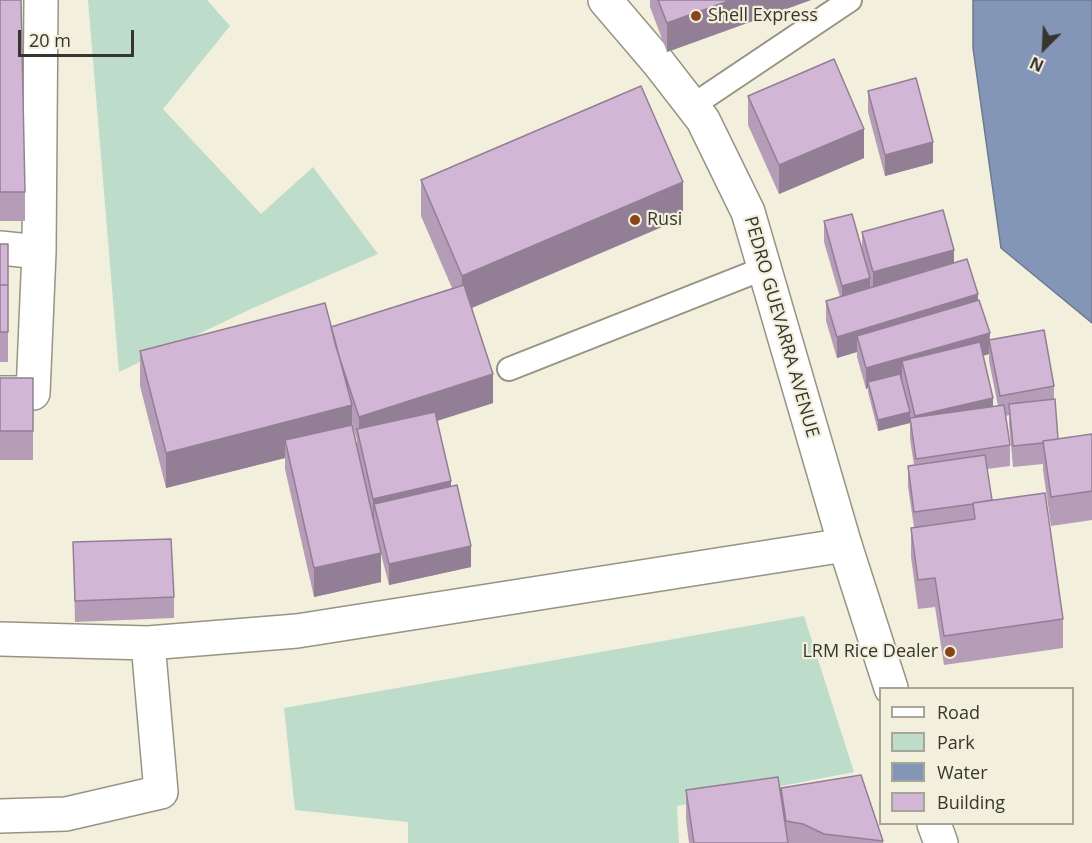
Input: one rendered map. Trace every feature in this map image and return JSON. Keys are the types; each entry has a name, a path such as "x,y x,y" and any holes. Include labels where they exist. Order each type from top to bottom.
{"street":[{"path":"0,393 33,393 39,252 41,0"},
{"name":"PEDRO GUEVARRA AVENUE","path":"605,0 703,120 748,212 845,545 891,687"},
{"path":"0,248 39,252"},
{"path":"0,639 148,643 297,631 845,545"},
{"path":"0,816 66,814 160,792 148,643"},
{"path":"934,825 941,843"}],"lane":[{"path":"692,106 850,0"},
{"path":"509,369 765,268"}],"green space":[{"path":"88,0 207,0 230,26 163,109 261,214 313,167 378,254 253,308 119,372"},
{"path":"804,616 854,772 677,806 679,843 408,843 408,822 295,810 284,708"}],"water":[{"path":"973,0 1092,0 1092,323 1001,248 973,48"}],"building":[{"path":"0,0 21,0 25,192 0,192"},
{"path":"658,0 731,0 667,23"},
{"path":"834,59 864,129 779,165 748,96"},
{"path":"916,78 933,142 885,155 868,91"},
{"path":"641,86 683,182 462,276 421,180"},
{"path":"943,210 954,250 873,272 862,232"},
{"path":"852,214 870,278 842,286 824,221"},
{"path":"0,244 8,244 8,285 0,285"},
{"path":"967,259 978,294 837,337 826,301"},
{"path":"0,285 8,285 8,332 0,332"},
{"path":"464,285 493,374 359,417 331,327"},
{"path":"979,300 990,333 866,368 857,336"},
{"path":"325,303 352,405 166,453 140,351"},
{"path":"1044,330 1054,386 1000,396 989,340"},
{"path":"980,342 993,398 915,416 902,361"},
{"path":"900,374 910,412 878,420 868,382"},
{"path":"0,378 33,378 33,431 0,431"},
{"path":"1055,399 1058,439 1013,446 1009,404"},
{"path":"1004,405 1010,445 916,459 910,418"},
{"path":"435,412 451,481 373,499 357,429"},
{"path":"352,425 381,553 314,568 285,440"},
{"path":"1092,434 1092,491 1051,497 1043,441"},
{"path":"985,455 992,500 914,512 908,466"},
{"path":"457,485 471,546 389,564 374,504"},
{"path":"1045,493 1063,619 944,636 935,578 918,580 911,528 975,519 973,503"},
{"path":"171,539 174,597 75,601 73,542"},
{"path":"861,775 883,841 824,834 803,824 786,821 781,788"},
{"path":"778,777 788,843 694,843 686,790"}],"place":[{"name":"Shell Express","path":"696,16"},
{"name":"Rusi","path":"635,220"},
{"name":"LRM Rice Dealer","path":"950,652"}]}
